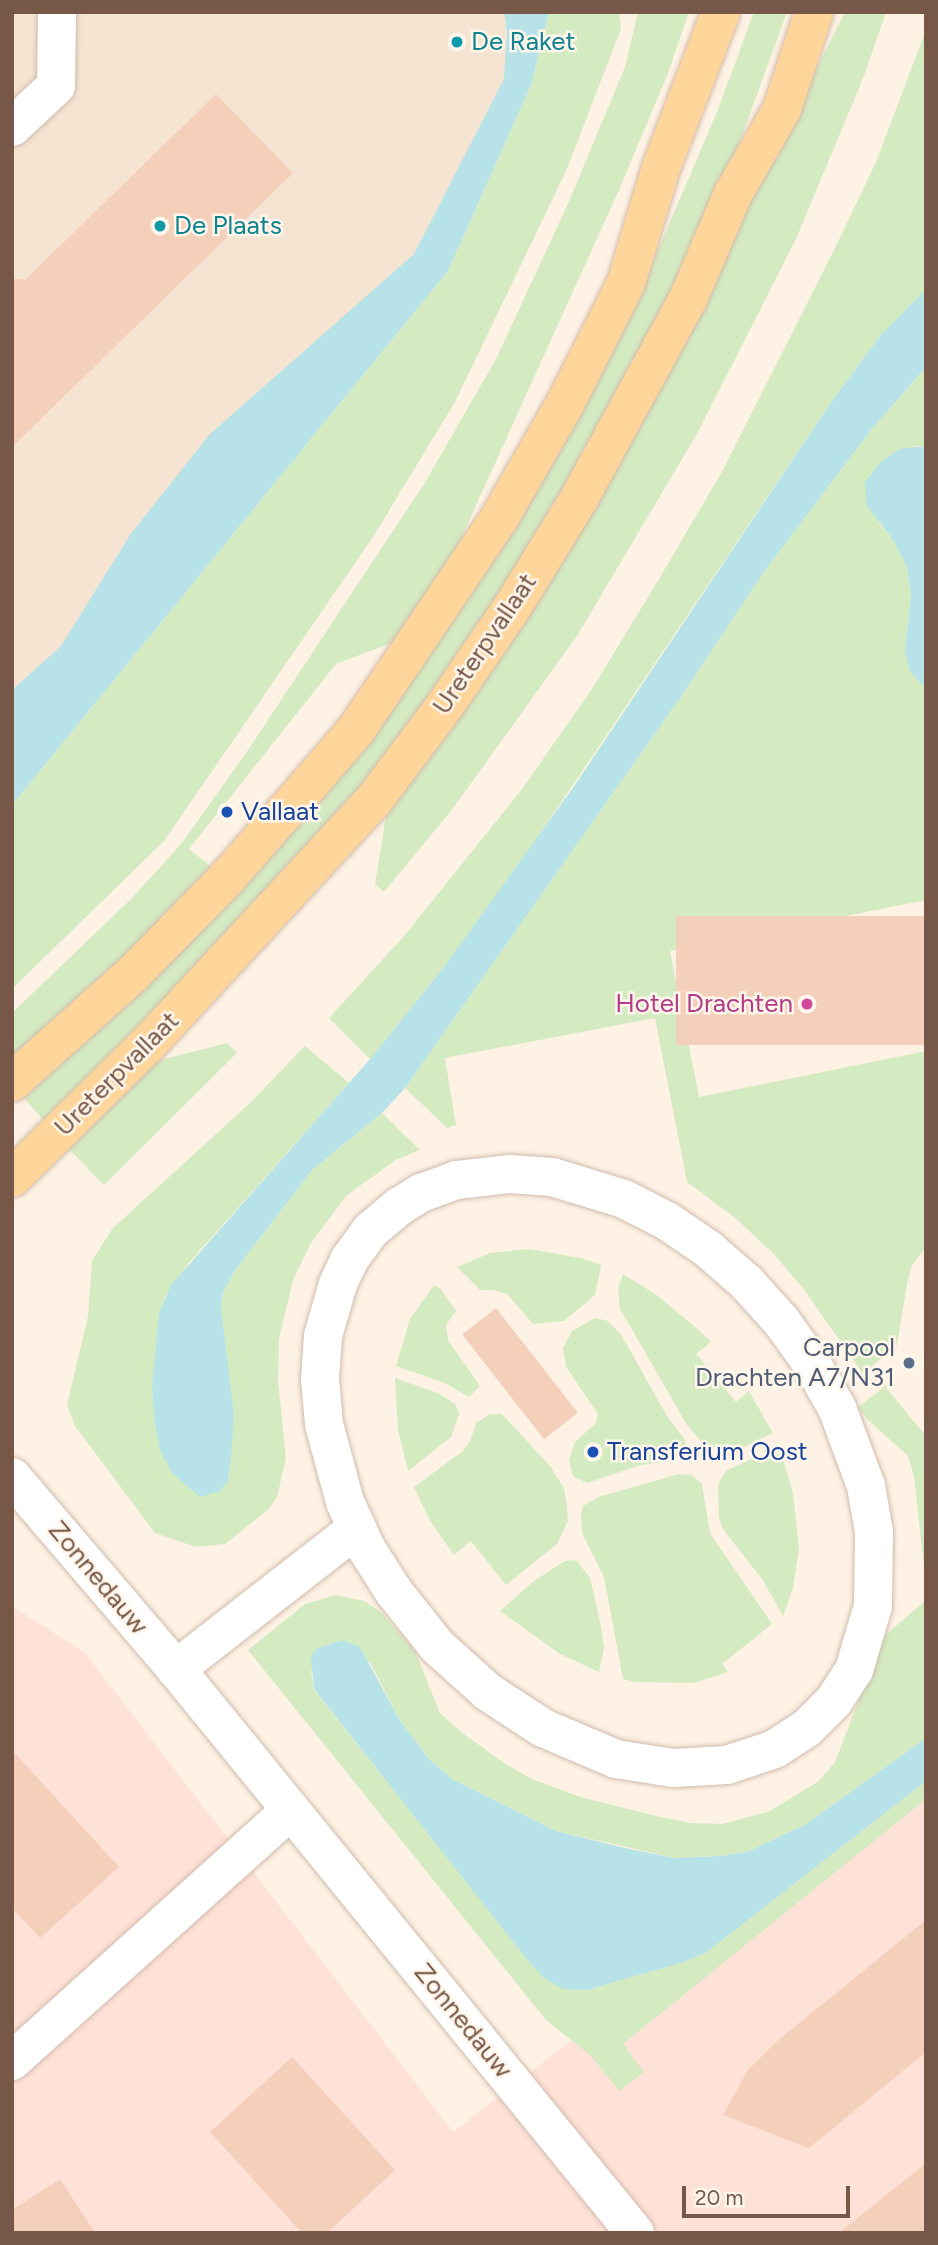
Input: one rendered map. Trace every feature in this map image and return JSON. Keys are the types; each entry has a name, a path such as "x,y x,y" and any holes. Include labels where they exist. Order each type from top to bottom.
{"main road":[{"path":"12,1082 133,974 226,879 312,781 356,730 500,517 565,404 626,283 661,168 721,12"},
{"name":"Ureterpvallaat","path":"12,1178 168,1024 374,800 506,617 580,496 690,297 733,194 782,109 814,12"}],"street":[{"path":"12,127 56,86 57,12"},
{"path":"510,1174 552,1177 624,1199 667,1222 708,1249 747,1283 782,1322 812,1364 837,1408 866,1486 874,1532 873,1606 854,1670 833,1702 797,1736 775,1749 727,1765 673,1768 644,1765 572,1742 515,1712 488,1692 445,1654 415,1620 394,1592 357,1528 330,1456 320,1379 323,1336 333,1296 349,1260 380,1222 421,1193 469,1177 510,1174"},
{"name":"Zonnedauw","path":"12,1477 176,1669 635,2233"},
{"path":"176,1669 357,1528"},
{"path":"12,2061 291,1810"}],"shaded area":[{"path":"12,12 527,12 524,49 431,266 12,748"},
{"path":"12,1606 85,1653 453,2132 926,1767 926,2233 12,2233"}],"green space":[{"path":"549,12 619,12 621,29 566,171 455,402 373,537 164,841 12,989 12,805 448,271 531,85"},
{"path":"638,12 689,12 667,76 619,190 454,554 402,639 336,664 189,849 218,872 12,1064 12,1013 132,898 182,843 248,750 424,484 496,359 567,206 625,67"},
{"path":"754,12 787,12 743,133 693,252 562,504 395,752 208,966 45,1122 24,1098 189,940 649,271 717,112"},
{"path":"845,12 886,12 864,76 796,239 698,432 577,636 451,811 384,892 375,884 388,804 749,202"},
{"path":"926,30 926,289 880,336 832,401 508,881 444,967 370,1059 329,1018 405,935 522,789 592,689 656,584 723,470 836,246 876,162"},
{"path":"926,367 926,446 917,446 879,523 893,540 907,567 911,596 905,651 926,689 926,900 670,951 699,1097 926,1051 926,1247 912,1265 897,1345 863,1374 805,1291 773,1253 734,1217 687,1182 655,1018 445,1058 456,1125 447,1128 405,1088 680,698 763,573 871,430"},
{"path":"227,1043 237,1053 104,1185 66,1146 149,1063"},
{"path":"305,1046 349,1083 187,1265 165,1297 152,1389 160,1451 220,1491 228,1480 231,1457 221,1307 223,1292 234,1272 312,1170 382,1113 420,1150 396,1160 347,1195 311,1243 293,1280 279,1339 278,1381 286,1458 277,1497 269,1509 225,1544 196,1547 155,1533 75,1426 67,1405 88,1316 92,1261 112,1229 250,1103"},
{"path":"529,1249 581,1258 601,1265 595,1295 564,1321 533,1324 507,1294 480,1290 457,1267 490,1253"},
{"path":"623,1274 658,1296 711,1342 696,1354 736,1402 749,1391 773,1433 744,1447 714,1447 701,1441 687,1425 620,1309 618,1288"},
{"path":"434,1285 441,1289 456,1311 446,1325 448,1340 480,1386 469,1397 445,1383 396,1366 410,1319"},
{"path":"595,1318 608,1321 622,1336 667,1416 685,1440 685,1447 672,1461 641,1465 587,1483 573,1476 569,1460 575,1442 596,1423 598,1414 566,1367 563,1348 572,1331"},
{"path":"395,1378 438,1393 455,1404 459,1414 451,1437 408,1471 398,1430"},
{"path":"887,1385 887,1389 926,1436 926,1585 914,1476 908,1456 866,1418 858,1407"},
{"path":"490,1414 502,1414 550,1466 564,1488 567,1506 568,1521 557,1544 506,1585 471,1541 454,1555 430,1521 414,1487 463,1451 471,1439 476,1423"},
{"path":"781,1453 793,1493 799,1549 793,1588 783,1616 762,1579 722,1528 718,1485 726,1471 751,1459"},
{"path":"679,1474 692,1475 702,1484 710,1533 772,1624 722,1664 728,1672 694,1683 634,1682 623,1679 604,1577 582,1533 581,1513 583,1506 598,1497"},
{"path":"576,1560 590,1578 600,1621 604,1647 599,1672 560,1654 500,1611 535,1580 565,1561"},
{"path":"336,1595 364,1601 381,1612 415,1651 440,1713 461,1732 507,1765 532,1779 580,1797 691,1823 722,1824 768,1812 819,1781 835,1762 883,1637 926,1600 926,1738 806,1824 749,1851 720,1856 675,1858 556,1831 452,1779 429,1759 399,1719 370,1662 311,1671 314,1690 544,1978 587,1990 684,1962 707,1952 926,1781 926,1799 623,2044 644,2072 619,2091 591,2056 546,2020 248,1650 305,1604"}],"water":[{"path":"504,12 549,12 531,85 448,271 12,805 12,690 61,646 130,535 209,435 414,254 504,79 507,32"},
{"path":"926,289 926,367 871,430 763,573 680,698 405,1088 382,1113 312,1170 234,1272 223,1292 221,1307 234,1416 228,1481 220,1491 200,1497 173,1474 160,1451 155,1423 152,1389 159,1313 171,1285 370,1059 444,967 577,782 832,401 880,336"},
{"path":"926,446 926,689 910,671 905,651 911,596 907,567 893,540 867,506 865,482 880,463 899,449"},
{"path":"342,1640 360,1647 399,1719 429,1759 452,1779 556,1831 625,1848 675,1858 720,1856 749,1851 806,1824 926,1738 926,1781 707,1952 684,1962 587,1990 563,1989 544,1978 526,1958 314,1689 311,1658 316,1649"}],"building":[{"name":"De Plaats","path":"216,94 293,173 12,447 12,279 26,279"},
{"name":"Hotel Drachten","path":"676,916 926,916 926,1045 676,1045"},
{"path":"496,1308 578,1413 544,1439 462,1334"},
{"path":"12,1750 119,1867 40,1938 12,1908"},
{"path":"926,1920 926,2052 809,2148 723,2115 748,2070 776,2042"},
{"path":"292,2057 395,2170 327,2233 302,2233 210,2132"},
{"path":"926,2163 926,2233 839,2233"},
{"path":"60,2179 95,2233 12,2233 12,2210"}],"place":[{"name":"De Raket","path":"457,42"},
{"name":"De Plaats","path":"160,226"},
{"name":"Vallaat","path":"227,812"},
{"name":"Hotel Drachten","path":"807,1004"},
{"name":"Carpool Drachten A7/N31","path":"909,1363"},
{"name":"Transferium Oost","path":"593,1452"}]}
